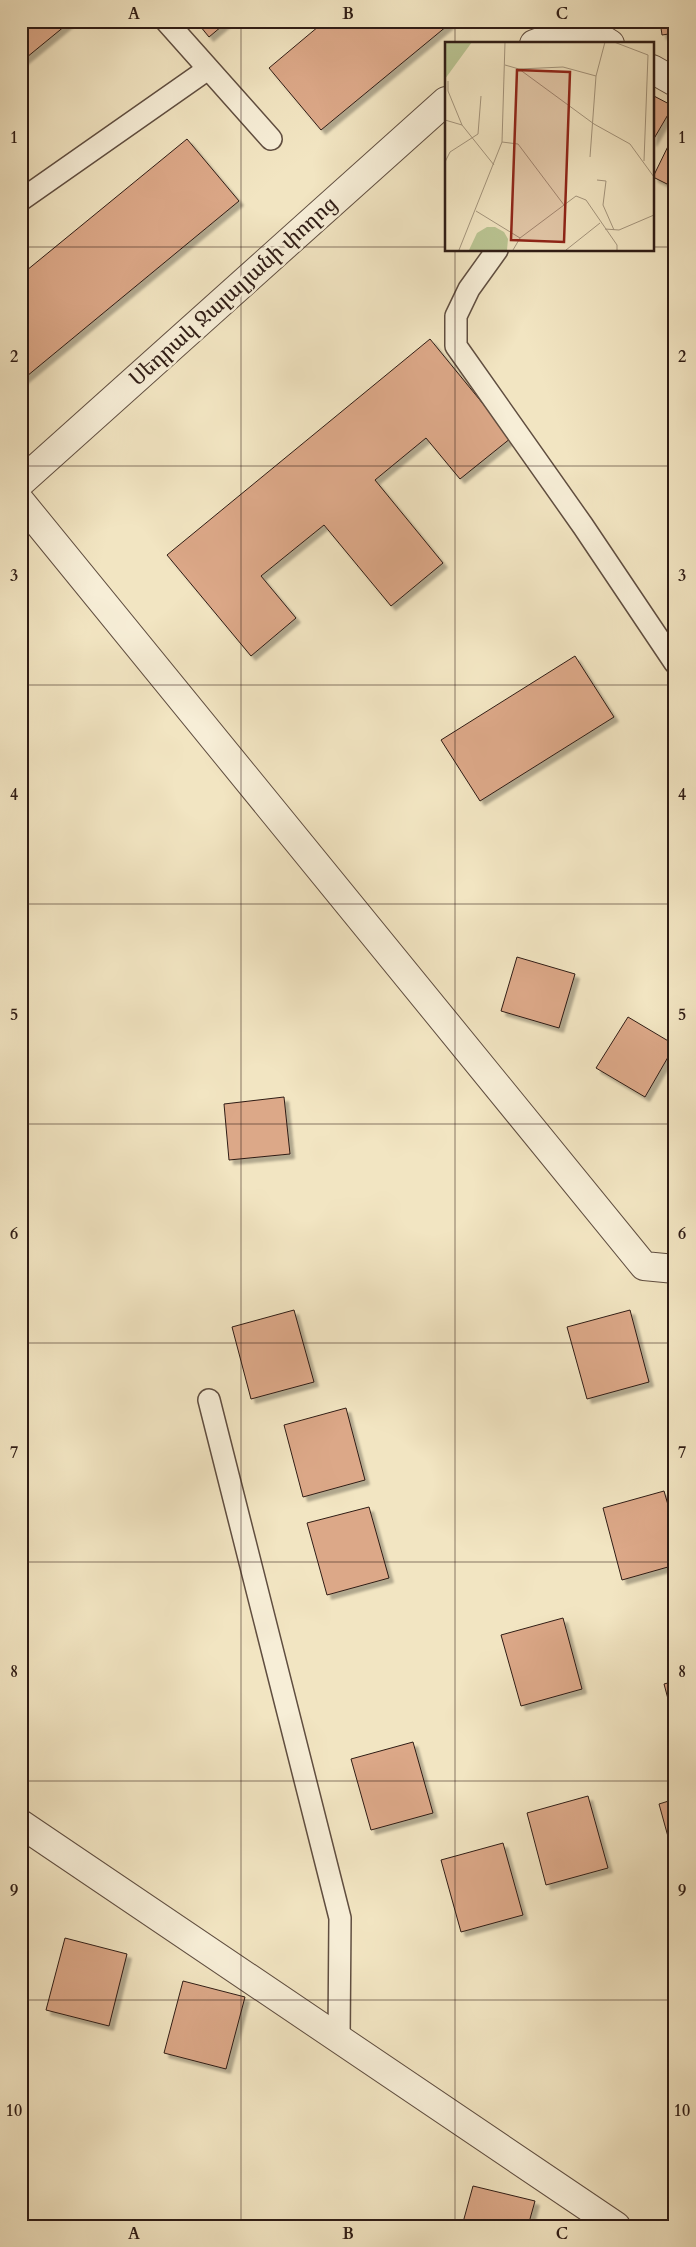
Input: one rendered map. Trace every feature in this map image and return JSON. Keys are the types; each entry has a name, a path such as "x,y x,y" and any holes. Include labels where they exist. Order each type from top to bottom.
{"street":[{"path":"539,42 583,24 607,42"},
{"path":"654,70 675,82"},
{"name":"Սեդրակ Ջալալյանի փողոց","path":"21,482 445,102"},
{"path":"21,502 644,1266 675,1269"},
{"path":"21,1824 616,2226"}],"lane":[{"path":"166,21 271,139"},
{"path":"21,200 208,69"},
{"path":"496,251 469,289 456,316 456,346 583,526 675,663"},
{"path":"209,1400 340,1918 339,2038"}],"building":[{"path":"21,21 71,21 21,62"},
{"path":"196,21 228,21 209,37"},
{"path":"325,21 453,21 321,130 269,68"},
{"path":"660,21 675,21 675,33 662,35"},
{"path":"654,96 673,106 654,139"},
{"path":"675,132 675,188 654,178"},
{"path":"187,139 239,201 21,381 21,275"},
{"path":"430,339 511,438 460,479 426,438 375,480 443,563 391,606 324,525 261,576 296,618 251,656 167,555"},
{"path":"575,656 614,717 480,801 441,740"},
{"path":"517,957 575,974 559,1028 501,1011"},
{"path":"628,1017 675,1045 645,1097 596,1068"},
{"path":"284,1097 290,1154 229,1160 224,1104"},
{"path":"294,1310 314,1382 251,1399 232,1327"},
{"path":"630,1310 649,1382 587,1399 567,1327"},
{"path":"346,1408 365,1480 303,1497 284,1425"},
{"path":"664,1491 675,1529 675,1565 622,1580 603,1508"},
{"path":"369,1507 389,1578 327,1595 307,1523"},
{"path":"563,1618 582,1689 521,1706 501,1635"},
{"path":"675,1681 675,1725 664,1684"},
{"path":"413,1742 433,1813 371,1830 351,1759"},
{"path":"588,1796 608,1868 546,1885 527,1813"},
{"path":"675,1799 675,1862 659,1804"},
{"path":"503,1843 523,1915 461,1932 441,1860"},
{"path":"65,1938 127,1954 109,2026 46,2010"},
{"path":"183,1981 245,1997 226,2069 164,2053"},
{"path":"473,2186 535,2201 528,2226 462,2226"}]}
